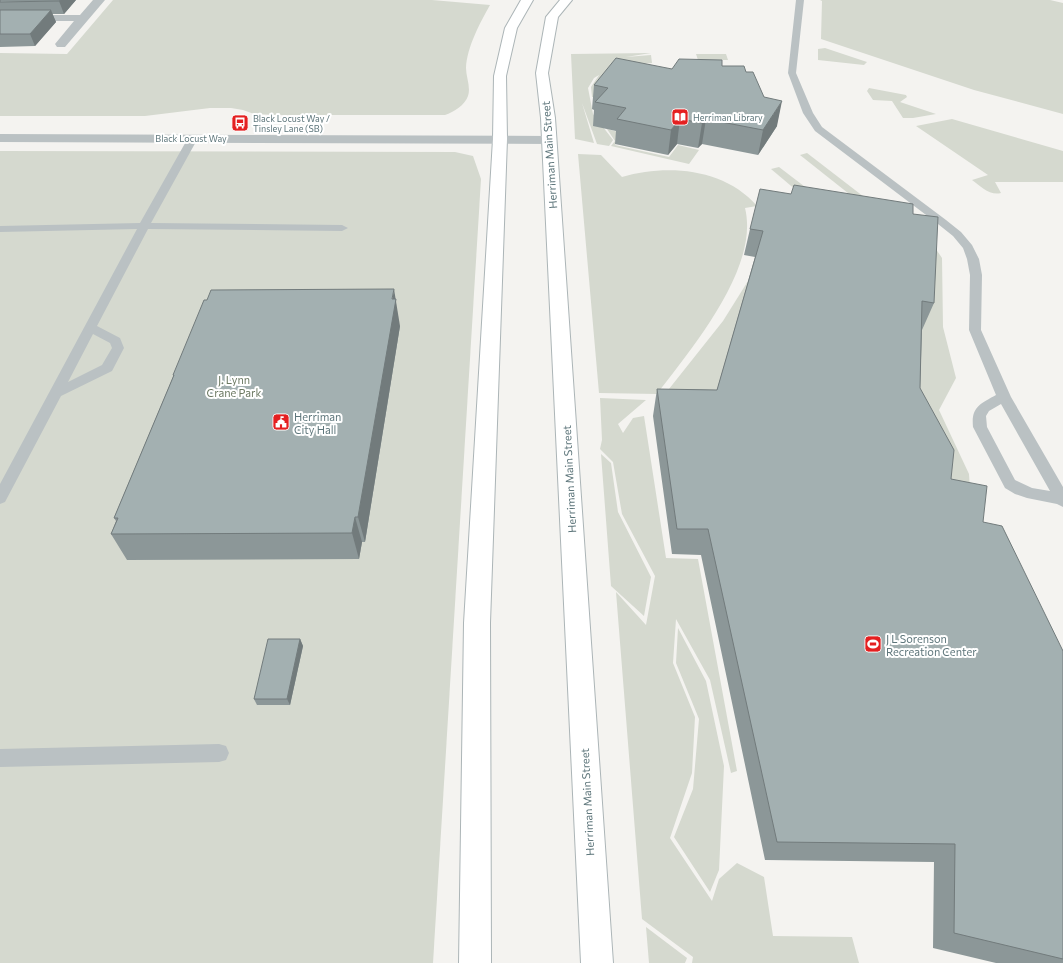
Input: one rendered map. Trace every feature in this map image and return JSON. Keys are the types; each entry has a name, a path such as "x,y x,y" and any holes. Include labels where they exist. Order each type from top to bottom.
{"main road":[{"path":"475,963 477,623 500,140 500,76 511,28 527,0"},
{"name":"Herriman Main Street","path":"566,0 552,18 542,73 548,118 596,963"}],"street":[{"path":"61,44 98,0"},
{"path":"0,18 83,18"},
{"name":"Black Locust Way","path":"0,138 549,140"}],"lane":[{"path":"800,0 792,73 813,123 818,129 942,222 957,234 968,247 973,259 976,275 975,330 1004,397 1062,500"},
{"path":"0,498 144,226 193,138"},
{"path":"0,229 144,226 342,228"},
{"path":"55,393 107,368 118,348 115,341 90,327"},
{"path":"1004,397 984,408 979,416 980,427 1010,484 1020,490 1032,494 1062,500"},
{"path":"0,758 219,753"}],"green space":[{"path":"113,0 432,0 490,5 478,27 471,44 467,60 466,68 469,93 467,99 459,108 445,115 276,115 254,114 231,108 210,108 145,116 0,116 0,53 67,54"},
{"path":"820,0 1050,0 1063,3 1063,114 974,90 821,39 822,1"},
{"path":"825,48 867,62 864,65 818,60 818,49"},
{"path":"651,53 626,57 651,55 652,63 629,65 599,98 592,97 591,87 599,75 594,78 588,88 593,114 613,140 609,146 597,144 582,103 594,143 575,139 571,54"},
{"path":"696,54 726,54 728,60 698,60"},
{"path":"869,88 906,95 907,97 900,102 936,114 913,118 903,118 892,101 873,100 867,91"},
{"path":"952,119 1063,151 1063,182 995,182 1001,193 997,194 985,190 972,180 988,175 916,126"},
{"path":"607,129 622,133 615,145 669,157 678,145 699,150 689,164 611,146 615,141"},
{"name":"J. Lynn Crane Park","path":"0,151 455,152 473,156 481,179 433,963 0,963"},
{"path":"807,153 868,200 858,201 800,155"},
{"path":"578,154 601,155 622,177 639,173 676,170 694,172 712,177 744,193 757,206 745,208 747,231 742,256 733,281 704,331 657,394 599,393"},
{"path":"779,167 813,193 803,196 771,169"},
{"path":"927,236 942,258 943,327 956,378 939,410 969,474 971,504 944,505 910,416"},
{"path":"748,281 714,401 665,394 723,321"},
{"path":"600,398 646,400 618,424 623,433 633,418 644,416 666,558 698,559 737,771 731,773 710,680 676,619 673,663 695,717 692,773 670,838 712,901 719,879 737,863 764,877 773,936 852,937 859,963 692,963 693,957 642,919 616,592 646,625 655,576 622,514 613,462 600,449 602,440"},
{"path":"601,454 611,463 618,512 651,577 644,616 611,586"},
{"path":"678,628 706,681 724,766 719,870 710,892 674,837 693,789 699,719 676,663"},
{"path":"646,927 687,958 685,963 649,963"}],"building":[{"path":"0,0 61,0 0,2"},
{"path":"0,10 51,10 30,34 0,34"},
{"path":"616,58 672,69 679,59 722,60 722,66 744,66 746,72 753,72 764,97 782,101 763,130 706,119 702,123 680,119 671,130 617,119 626,108 595,102 608,88 594,85"},
{"name":"J L Sorenson Recreation Center","path":"794,185 913,204 913,214 938,217 934,303 922,301 920,388 954,450 951,479 987,486 983,522 1002,526 1063,651 1063,959 954,933 955,844 777,842 708,529 677,529 657,389 717,390 763,231 750,229 760,189 791,194"},
{"name":"Herriman City Hall","path":"394,289 392,299 396,299 358,517 355,517 352,533 111,534 118,518 114,518 204,300 207,300 211,290"},
{"path":"268,639 300,639 287,699 254,699"}],"place":[{"name":"Herriman Library","path":"680,117"},
{"name":"Black Locust Way / Tinsley Lane (SB)","path":"240,123"},
{"name":"Herriman City Hall","path":"281,422"},
{"name":"J L Sorenson Recreation Center","path":"873,644"}]}
